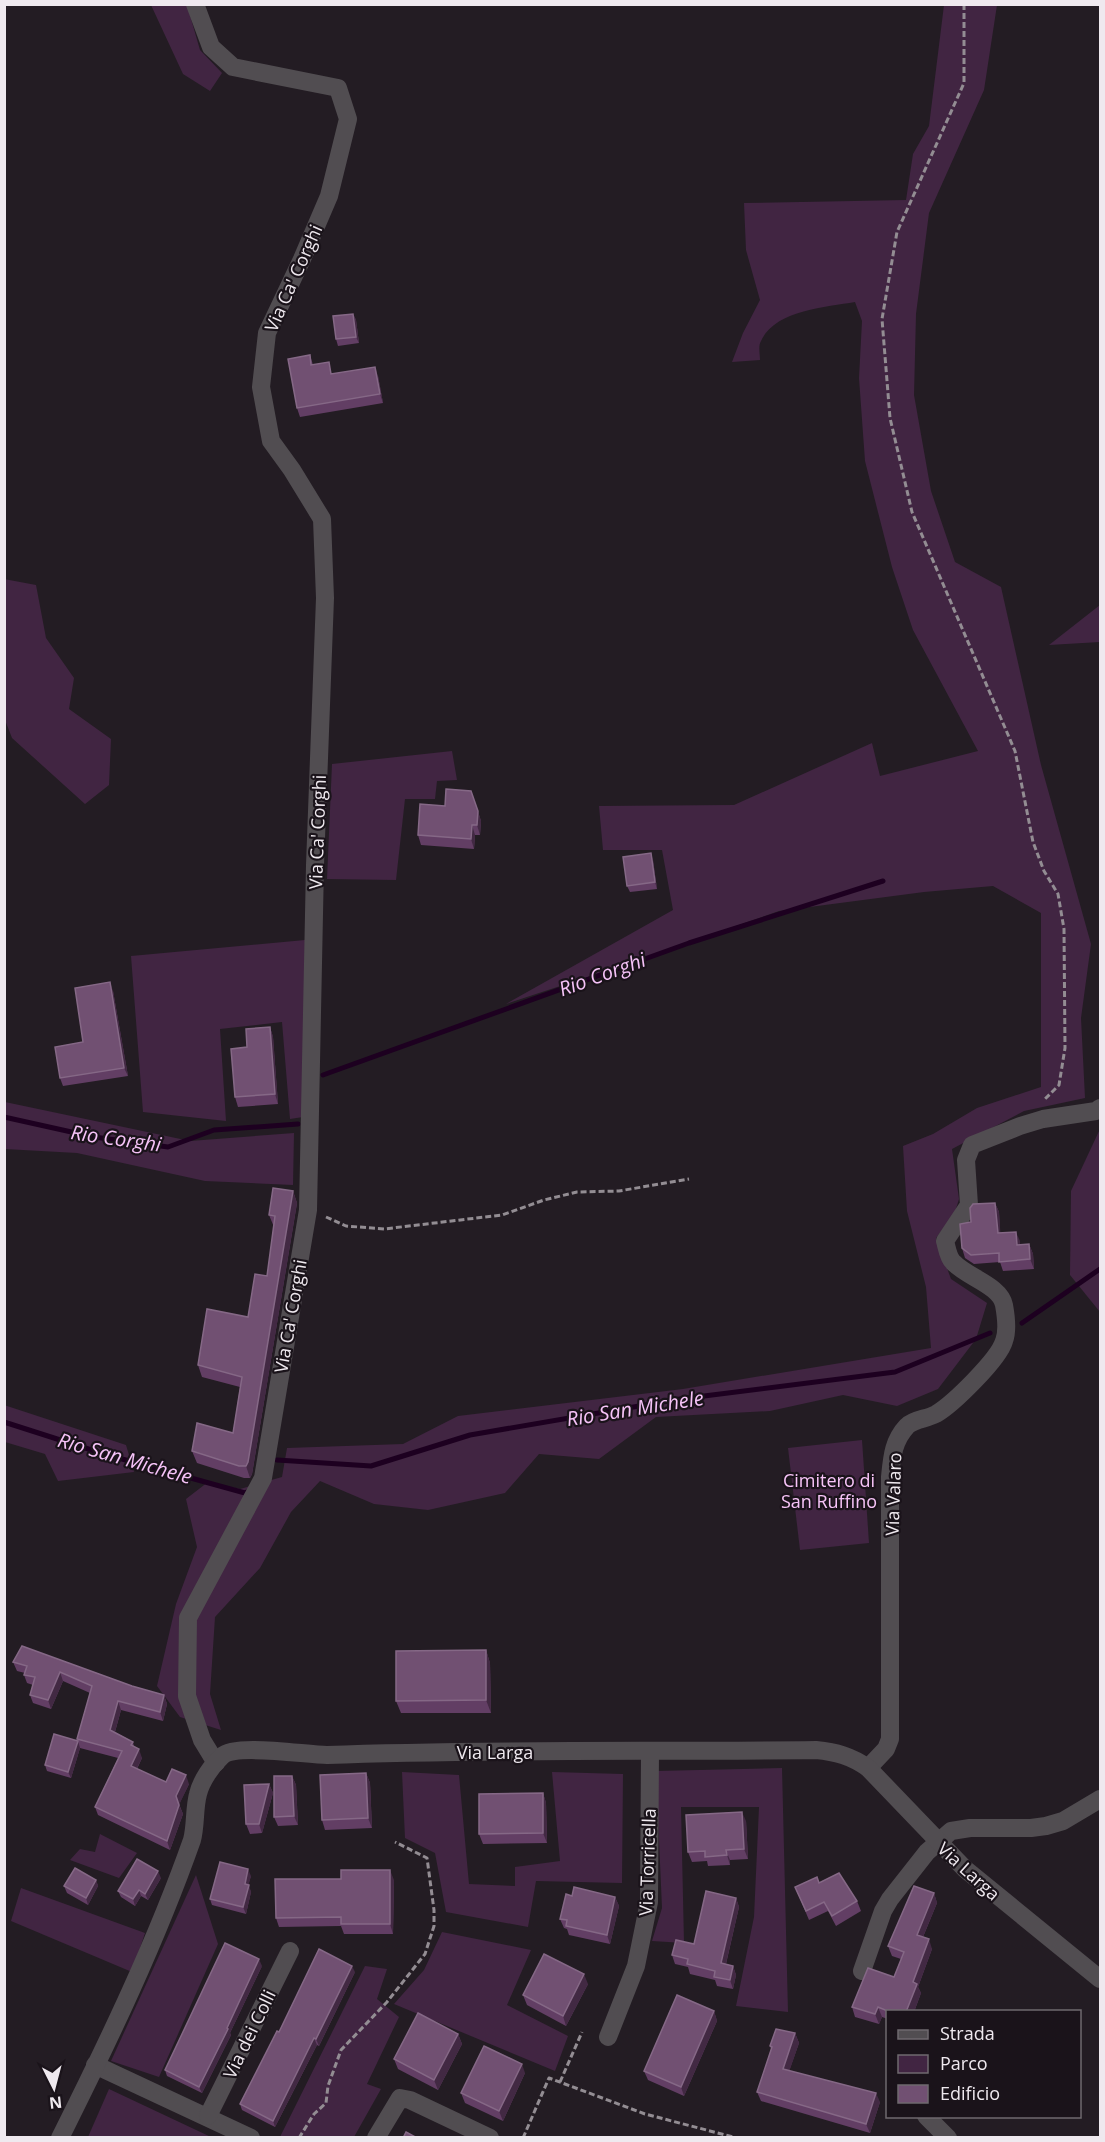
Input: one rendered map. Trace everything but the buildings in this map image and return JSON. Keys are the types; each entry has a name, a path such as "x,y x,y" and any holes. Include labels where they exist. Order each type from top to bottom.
{"street":[{"name":"Via Ca' Corghi","path":"195,4 211,47 233,67 338,88 348,119 329,196 267,333 261,387 271,441 322,519 325,597 315,865 308,1210 263,1478 188,1618 187,1696 202,1740 216,1763"},
{"name":"Via Valaro","path":"867,1768 886,1749 890,1739 893,1447 908,1425 937,1413 966,1389 991,1362 1004,1343 1006,1332 1004,1302 989,1285 964,1273 951,1260 945,1241 969,1205 966,1160 972,1145 1020,1126 1043,1119 1096,1111 1101,1108"},
{"name":"Via Larga","path":"216,1763 225,1753 245,1749 322,1755 395,1752 816,1750 841,1754 855,1758 867,1768 938,1843 987,1889 1101,1978"},
{"name":"Via Torricella","path":"608,2037 636,1966 650,1902 650,1752"},
{"path":"60,2138 135,1982 194,1834 198,1792 216,1763"},
{"path":"862,1971 883,1911 890,1899 927,1852 951,1831 959,1828 1046,1826 1063,1821 1101,1799"},
{"name":"Via dei Colli","path":"208,2116 290,1951"},
{"path":"95,2065 251,2138"},
{"path":"376,2138 400,2098 410,2100 490,2138"},
{"path":"928,2118 948,2138"}],"path":[{"path":"964,4 964,83 897,232 882,319 891,418 912,512 1015,751 1033,842 1044,871 1058,894 1064,929 1065,1048 1059,1085 1043,1101"},
{"path":"308,1210 346,1226 384,1229 502,1215 544,1200 577,1192 619,1191 689,1179"},
{"path":"299,2138 314,2114 326,2103 328,2086 341,2050 387,2002 419,1962 434,1926 427,1858 395,1842"},
{"path":"560,2082 582,2032"},
{"path":"523,2138 549,2078 645,2114 737,2138"}],"green space":[{"path":"151,5 187,5 200,50 222,73 210,91 183,74"},
{"path":"944,5 997,5 984,90 929,213 916,314 914,395 931,491 955,562 1001,587 1041,765 1091,944 1081,1018 1085,1098 1024,1111 952,1149 959,1199 954,1215 936,1238 951,1279 987,1303 976,1339 938,1389 897,1406 843,1395 770,1411 656,1417 599,1459 539,1454 505,1493 428,1510 374,1504 320,1481 291,1512 260,1568 215,1617 210,1694 221,1730 180,1717 157,1686 176,1604 197,1547 186,1499 208,1482 240,1489 282,1477 287,1448 403,1444 458,1416 683,1389 931,1348 926,1287 907,1211 903,1146 933,1134 977,1108 1041,1087 1041,913 993,886 924,892 779,911 506,1004 673,910 662,850 603,850 599,806 734,805 872,743 880,776 978,751 913,630 892,567 865,461 859,378 862,321 855,302 816,308 789,316 768,331 760,343 760,360 732,362 743,333 760,300 746,250 744,203 906,200 913,154 929,126"},
{"path":"4,579 36,585 46,638 74,678 69,709 111,739 109,785 85,804 12,738 5,720"},
{"path":"1100,605 1100,642 1049,645"},
{"path":"452,751 457,780 437,781 435,799 405,799 396,880 327,879 332,764"},
{"path":"305,940 303,1117 290,1119 282,1022 220,1029 226,1121 143,1112 131,956"},
{"path":"5,1102 190,1141 294,1133 293,1185 205,1181 77,1153 5,1149"},
{"path":"1100,1129 1100,1312 1070,1275 1071,1191"},
{"path":"4,1405 126,1445 134,1472 58,1481 45,1454 5,1442"},
{"name":"Cimitero di San Ruffino","path":"862,1440 869,1543 800,1550 788,1448"},
{"path":"782,1768 788,2012 736,2006 754,1917 759,1807 681,1807 684,1943 652,1941 662,1908 656,1771"},
{"path":"402,1772 459,1775 469,1884 515,1886 515,1867 560,1861 552,1772 623,1774 622,1883 536,1881 528,1927 446,1912 435,1853 405,1838"},
{"path":"100,1834 137,1853 119,1878 70,1860 80,1849 95,1852"},
{"path":"196,1875 218,1944 159,2077 111,2061"},
{"path":"21,1888 145,1933 132,1972 11,1921"},
{"path":"442,1932 531,1950 507,2005 568,2036 555,2071 394,2004 424,1970"},
{"path":"365,1966 387,1969 377,1999 399,2017 367,2084 381,2089 354,2137 280,2137"},
{"path":"109,2089 211,2137 88,2137"}],"waterway":[{"name":"Rio Corghi","path":"323,1075 689,943 883,881"},
{"name":"Rio Corghi","path":"4,1117 94,1137 168,1147 214,1130 298,1124"},
{"name":"Rio San Michele","path":"1022,1323 1100,1269"},
{"name":"Rio San Michele","path":"277,1460 371,1466 470,1435 680,1399 895,1372 990,1333"},
{"name":"Rio San Michele","path":"4,1422 104,1454 247,1492"}]}
